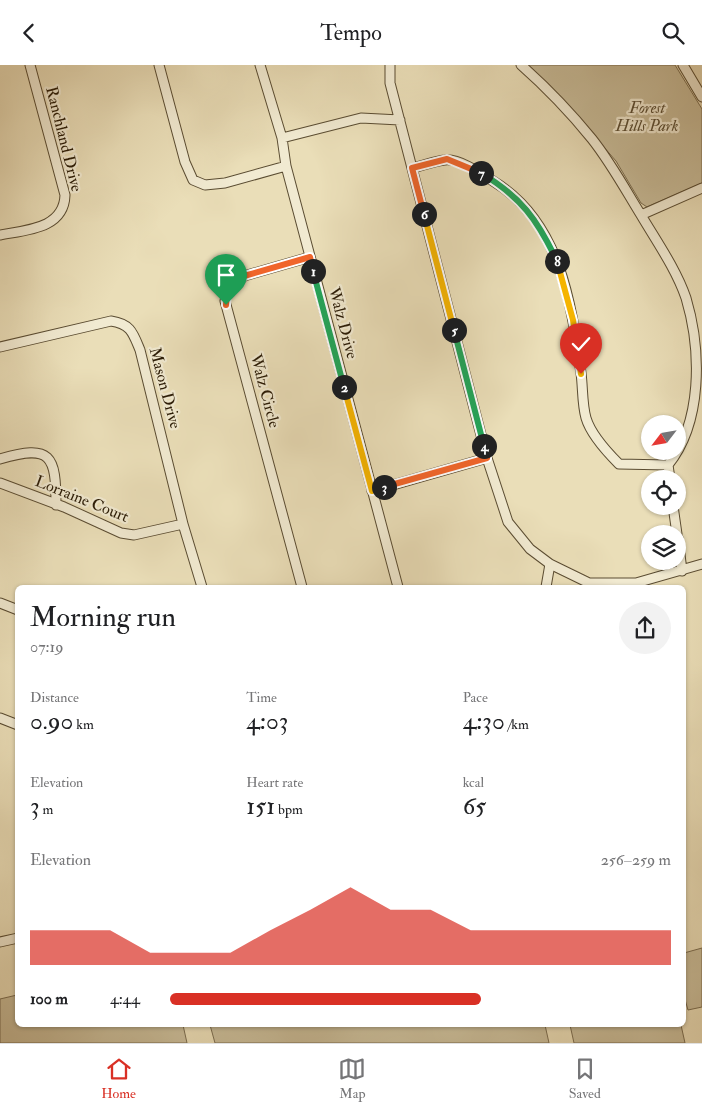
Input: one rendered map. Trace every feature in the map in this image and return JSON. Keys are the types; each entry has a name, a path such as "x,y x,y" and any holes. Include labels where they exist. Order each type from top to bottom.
{"street":[{"name":"Ranchland Drive","path":"0,235 52,222 62,211 64,203 65,195 30,65"},
{"path":"159,65 184,162 193,180 205,185 286,166"},
{"name":"Walz Drive","path":"260,65 282,138 286,166 397,585"},
{"path":"390,65 390,83 487,458 508,522 530,549 550,565 589,583 636,583 702,564"},
{"path":"412,168 447,159 474,169 503,187 526,209 541,227 560,266 573,320 587,419 605,449 619,464 668,465 676,458 694,427 699,407 701,372 694,327 686,297 660,244 618,174 592,139 548,89 521,65"},
{"path":"683,65 702,97"},
{"path":"282,138 361,118 400,120"},
{"path":"641,215 702,188"},
{"name":"Walz Circle","path":"301,585 225,301 227,292 244,276 310,257"},
{"name":"Mason Drive","path":"0,347 111,321 123,323 131,330 140,350 183,524 201,585"},
{"path":"0,459 30,451 45,455 55,467 56,505"},
{"path":"372,491 487,458"},
{"path":"668,465 669,470"},
{"name":"Lorraine Court","path":"0,483 127,534 134,535 183,524"},
{"path":"546,585 550,565"},
{"path":"0,603 15,609"},
{"path":"0,718 15,724"},
{"path":"0,942 15,939"}],"green space":[{"name":"Forest Hills Park","path":"522,65 675,65 702,109 702,183 647,207 641,203 616,161 576,115"},
{"path":"702,948 702,1007 688,1010 686,1003 686,952"},
{"path":"15,995 15,1027 183,1027 187,1043 0,1043 0,999"},
{"path":"211,1027 545,1027 549,1043 215,1043"},
{"path":"570,1027 681,1027 685,1043 574,1043"}],"route":[{"path":"226,305 227,292 235,282 244,276 310,257 372,491 487,458 412,168 447,159 474,169 503,187 521,203 541,227 560,266 573,320 581,374"}]}
